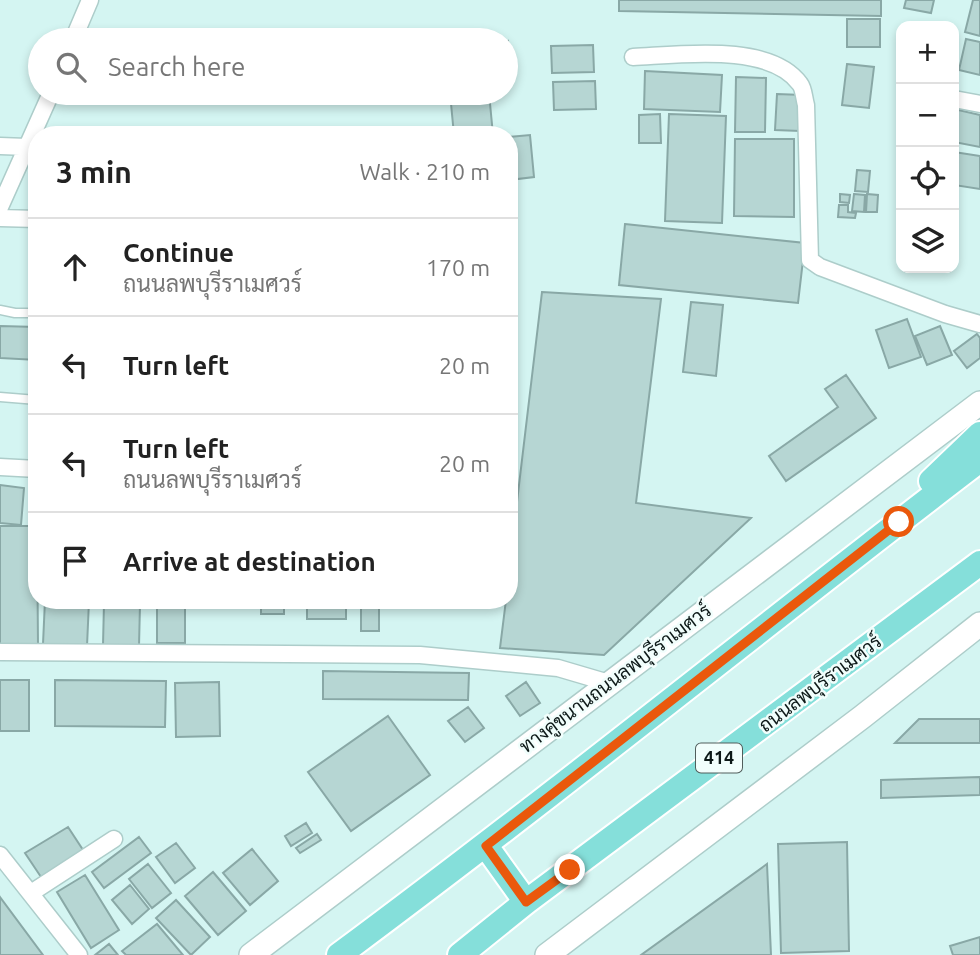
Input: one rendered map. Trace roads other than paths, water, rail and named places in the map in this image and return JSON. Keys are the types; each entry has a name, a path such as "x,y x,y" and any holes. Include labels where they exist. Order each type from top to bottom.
{"main road":[{"name":"ทางคู่ขนานถนนลพบุรีราเมศวร์","path":"251,955 980,402"},
{"path":"839,568 980,434"},
{"path":"339,955 486,846 980,460"},
{"name":"ถนนลพบุรีราเมศวร์","path":"460,955 526,902 980,563"},
{"name":"414","path":"547,955 862,717 980,624"},
{"path":"486,846 526,902"}],"street":[{"path":"78,28 90,0"},
{"path":"633,57 718,53 756,59 782,67 802,85 806,105 810,260 820,267 945,314 980,324"},
{"path":"959,100 980,104"},
{"path":"36,126 46,105"},
{"path":"0,146 27,147 0,206"},
{"path":"0,218 28,219"},
{"path":"0,467 28,469"},
{"path":"0,652 420,655 558,668 609,683"},
{"path":"31,893 114,839"},
{"path":"0,855 79,955"}],"lane":[{"path":"0,310 28,313"},
{"path":"0,397 28,399"}]}
